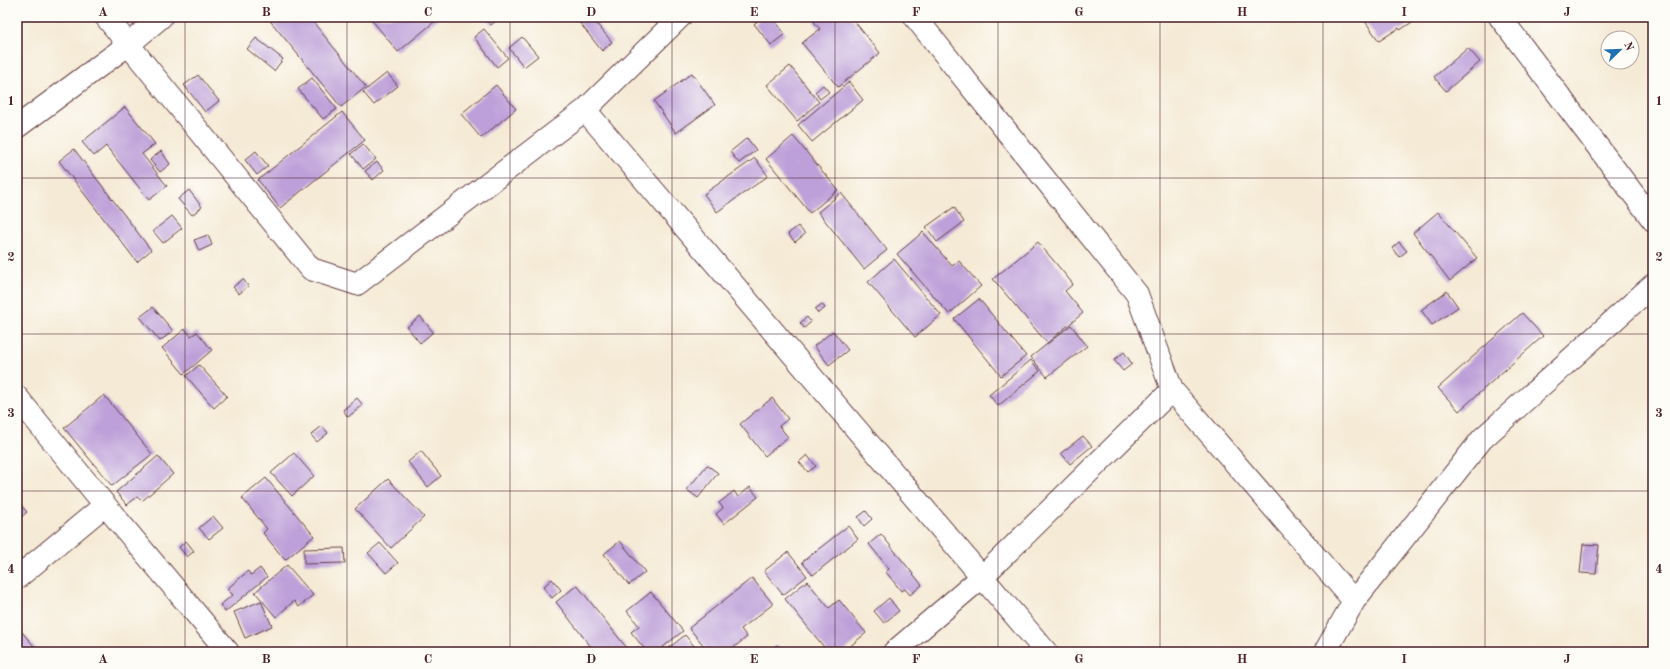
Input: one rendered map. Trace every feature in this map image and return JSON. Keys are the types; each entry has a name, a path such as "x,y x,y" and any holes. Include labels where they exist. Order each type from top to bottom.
{"street":[{"path":"106,17 311,269 358,284 585,110 680,17"},
{"path":"17,127 129,44 161,17"},
{"path":"915,17 1137,294 1172,390 1354,601"},
{"path":"1500,17 1653,220"},
{"path":"585,110 1046,652"},
{"path":"1325,652 1354,601 1482,440 1653,286"},
{"path":"894,652 982,577 1172,390"},
{"path":"17,397 228,652"},
{"path":"17,578 105,505"}],"building":[{"path":"267,17 309,17 366,87 341,107"},
{"path":"374,17 440,17 398,52 371,19"},
{"path":"484,17 501,17 491,25"},
{"path":"575,17 591,17 612,42 602,51"},
{"path":"762,17 772,17 785,34 771,45 754,24"},
{"path":"820,17 851,17 880,53 838,87 802,43 820,29 814,22"},
{"path":"1362,17 1420,17 1379,41"},
{"path":"484,29 508,58 497,67 474,37"},
{"path":"522,37 538,56 524,67 509,48"},
{"path":"256,38 283,59 274,71 247,49"},
{"path":"1468,48 1480,62 1446,91 1434,77"},
{"path":"790,66 819,102 797,121 767,85"},
{"path":"387,73 398,86 374,105 363,92"},
{"path":"692,73 715,105 676,133 654,101"},
{"path":"198,75 219,101 205,112 184,85"},
{"path":"312,78 337,109 323,119 298,89"},
{"path":"849,82 863,100 812,142 798,125"},
{"path":"496,85 516,109 481,138 461,114"},
{"path":"823,85 829,92 820,99 815,92"},
{"path":"125,107 155,144 142,154 167,186 149,200 106,146 94,156 82,142"},
{"path":"342,112 365,140 280,208 258,180"},
{"path":"793,136 838,190 810,213 766,159"},
{"path":"747,138 756,150 739,163 730,152"},
{"path":"363,144 376,159 363,169 351,154"},
{"path":"74,149 151,250 137,262 59,161"},
{"path":"161,151 170,164 160,172 150,160"},
{"path":"256,151 268,166 257,175 245,160"},
{"path":"755,158 768,176 717,212 704,194"},
{"path":"377,162 384,170 373,180 365,171"},
{"path":"189,190 202,207 192,215 178,199"},
{"path":"841,193 887,250 864,269 818,212"},
{"path":"954,207 964,222 937,242 926,227"},
{"path":"1438,212 1477,258 1450,281 1413,233"},
{"path":"172,216 182,228 163,243 153,231"},
{"path":"798,226 805,234 795,242 788,234"},
{"path":"923,232 952,266 959,261 981,286 949,314 897,254"},
{"path":"208,235 212,245 199,251 194,240"},
{"path":"1038,242 1073,284 1065,291 1083,313 1047,343 993,279"},
{"path":"1399,242 1407,251 1399,257 1392,248"},
{"path":"894,259 941,315 915,337 868,282"},
{"path":"243,279 248,286 239,294 233,287"},
{"path":"1447,291 1458,307 1432,325 1421,310"},
{"path":"979,299 1026,356 1001,376 954,319"},
{"path":"822,304 825,308 818,313 815,309"},
{"path":"153,307 173,331 160,341 140,317"},
{"path":"1522,313 1543,336 1459,411 1438,388"},
{"path":"420,316 433,332 420,343 407,327"},
{"path":"807,317 811,322 804,328 800,323"},
{"path":"1071,325 1087,346 1047,377 1031,357"},
{"path":"185,329 191,336 197,332 212,350 184,374 162,348"},
{"path":"833,331 848,350 829,365 814,346"},
{"path":"1124,352 1132,364 1123,371 1114,360"},
{"path":"1031,360 1040,371 998,406 989,395"},
{"path":"199,365 227,396 214,408 186,376"},
{"path":"104,395 152,454 112,486 64,428"},
{"path":"357,398 363,405 348,417 343,410"},
{"path":"772,398 788,419 779,426 788,437 765,456 740,424"},
{"path":"322,426 328,433 317,442 311,435"},
{"path":"1083,436 1092,446 1070,464 1061,453"},
{"path":"421,451 441,476 428,487 408,462"},
{"path":"294,453 314,476 292,496 271,473"},
{"path":"807,455 816,466 808,472 799,462"},
{"path":"158,456 173,474 142,501 137,497 127,505 116,492"},
{"path":"707,465 718,473 698,498 687,490"},
{"path":"266,478 314,536 285,560 263,533 267,529 242,498"},
{"path":"388,479 424,517 391,548 355,509"},
{"path":"750,487 758,497 724,524 716,514 723,508 719,503 734,491 738,497"},
{"path":"17,501 27,512 17,521"},
{"path":"866,511 872,519 864,526 858,517"},
{"path":"213,516 223,528 209,539 199,528"},
{"path":"848,526 858,539 813,575 802,562"},
{"path":"881,534 922,585 910,595 905,589 901,591 886,572 889,569 869,544"},
{"path":"186,541 194,551 187,557 179,547"},
{"path":"620,541 645,572 629,585 604,554"},
{"path":"380,543 398,563 386,573 368,553"},
{"path":"1583,544 1599,545 1596,574 1580,573"},
{"path":"344,548 345,563 304,564 304,549"},
{"path":"788,552 807,576 783,595 764,571"},
{"path":"287,565 313,595 299,607 294,601 276,617 255,592"},
{"path":"260,568 267,577 225,612 220,605 233,595 227,589 248,571 251,575"},
{"path":"752,578 773,604 741,629 747,637 728,652 709,652 689,628"},
{"path":"552,579 561,590 552,598 543,587"},
{"path":"807,581 829,608 839,600 866,633 843,652 828,652 785,599"},
{"path":"577,585 626,647 620,652 595,652 556,602"},
{"path":"651,592 683,631 657,652 647,652 631,632 639,626 627,611"},
{"path":"889,598 899,611 884,623 874,611"},
{"path":"261,601 272,626 245,638 234,612"},
{"path":"22,632 39,652 17,652 17,637"},
{"path":"685,635 699,652 664,652"},
{"path":"777,645 782,652 768,652"},
{"path":"587,646 591,652 580,652"},
{"path":"639,647 643,652 632,652"}]}
